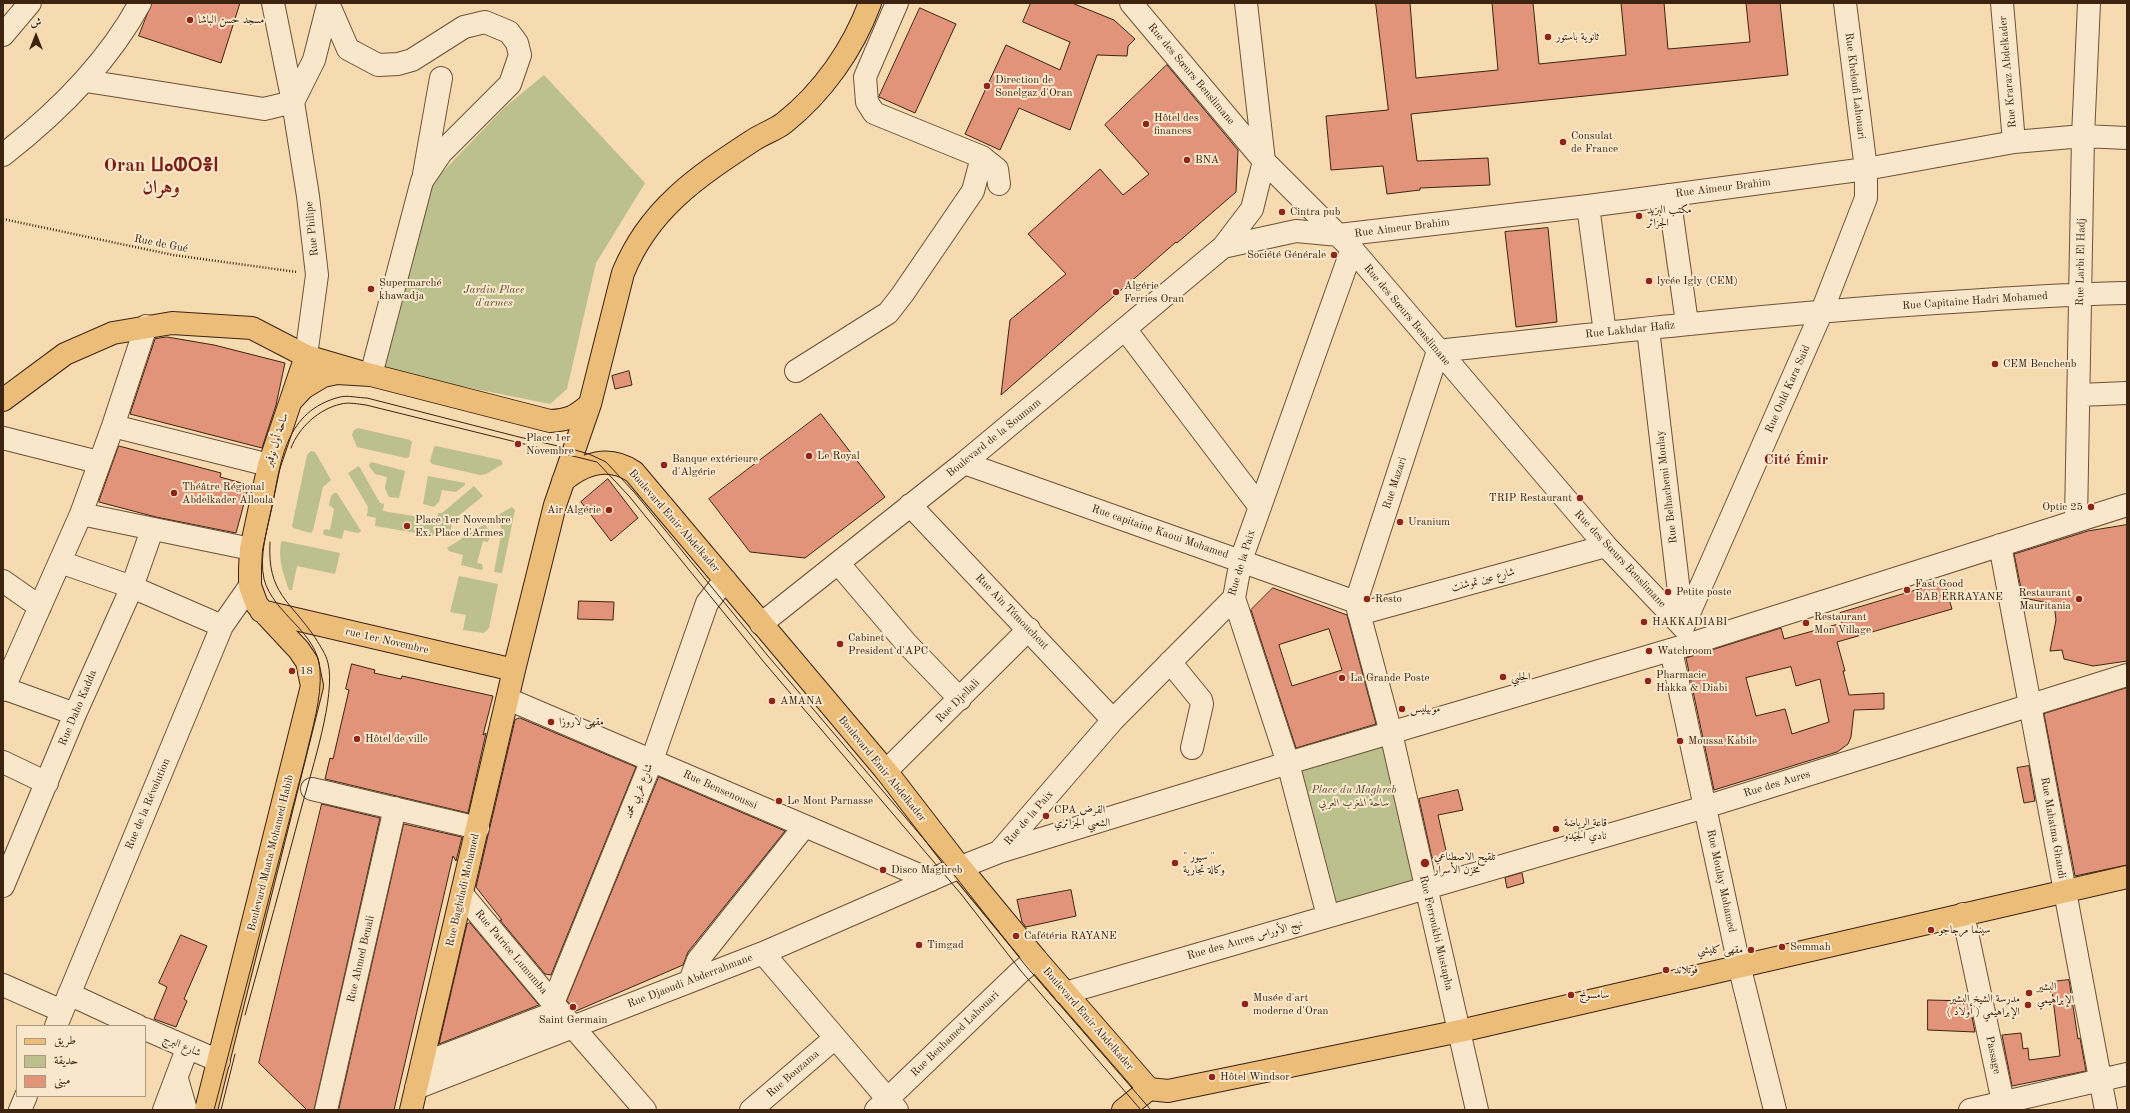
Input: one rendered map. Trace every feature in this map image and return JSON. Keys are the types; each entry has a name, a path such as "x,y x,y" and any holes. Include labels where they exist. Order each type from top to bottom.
{"main road":[{"path":"514,670 555,506 590,404 618,288 631,253 643,233 676,196 698,177 756,138 783,124 804,106 821,88 838,65 870,3"},
{"path":"3,400 65,354 113,333 146,326 172,323 252,328 306,356 371,375"},
{"path":"288,404 306,356"},
{"name":"ساحة أول نوفمبر","path":"261,611 250,586 251,549 269,464 288,404 303,388 323,376 338,373 371,375 532,418 550,421 565,420 576,416 590,404"},
{"name":"Boulevard Emir Abdelkader","path":"563,481 587,465 606,462 621,465 634,472 886,771 960,867 1036,959 1149,1089"},
{"name":"rue 1er Novembre","path":"261,611 514,670"},
{"name":"Boulevard Maata Mohamed Habib","path":"206,1110 312,686 306,662 299,650 261,611"},
{"name":"Rue Baghdadi Mohamed","path":"411,1110 514,670"},
{"path":"1123,1110 1149,1089 1168,1091 1460,1031 1739,965 2127,877"}],"street":[{"path":"3,35 30,3"},
{"path":"3,155 32,133 86,81 129,23 140,3"},
{"name":"Rue Philipe","path":"273,3 293,102 308,196 317,275 306,356"},
{"path":"897,3 865,77 867,102 874,114 982,157 996,169 999,184"},
{"name":"Rue des Sœurs Benslimane","path":"1131,3 1264,161 1345,242 1606,546 1680,641"},
{"path":"1223,247 1252,208 1264,161 1246,3"},
{"name":"Rue Kheloufi Lahouari","path":"1845,3 1866,169"},
{"name":"Rue Kraraz Abdelkader","path":"2002,3 2014,142"},
{"name":"Rue Larbi El Hadj","path":"2076,521 2083,136 2089,3"},
{"path":"86,81 264,109 293,102 314,60 328,4"},
{"path":"328,4 348,49 378,65 398,64 412,60 464,27 485,22 509,32 517,43 520,55 510,84 441,153 422,181"},
{"path":"371,375 422,181 441,78"},
{"name":"Rue Aimeur Brahim","path":"1223,247 1296,231 1345,242 1588,206 1866,169 2014,142 2083,136 2127,138"},
{"path":"796,371 888,313 902,296 973,191 982,157"},
{"name":"Rue Ould Kara Said","path":"1680,641 1822,311 1866,198 1866,169"},
{"path":"1669,195 1687,323"},
{"path":"1588,206 1605,333"},
{"name":"Rue de la Paix","path":"999,852 1113,720 1234,598 1241,560 1260,507 1345,242"},
{"name":"Boulevard de la Soumam","path":"761,624 964,463 1223,247"},
{"name":"Rue Capitaine Hadri Mohamed","path":"1822,311 2080,293 2127,293"},
{"name":"Rue Lakhdar Hafiz","path":"1438,351 1648,329 1687,323 1822,311"},
{"path":"75,714 3,689 81,514 98,462 113,426 146,326"},
{"name":"Rue Belhachemi Moulay","path":"1648,329 1680,641"},
{"path":"1125,330 1260,507"},
{"name":"Rue Mazari","path":"1358,608 1438,351"},
{"path":"2079,395 2127,393"},
{"path":"113,426 269,464"},
{"path":"3,438 98,462"},
{"name":"Rue capitaine Kaoui Mohamed","path":"964,463 1241,560 1358,608"},
{"name":"Rue Aïn Témouchent","path":"910,505 1029,629 1113,720"},
{"name":"Rue de la Paix","path":"960,867 999,852 1288,763 1391,733 1680,641 2076,521 2126,512"},
{"path":"81,514 152,530 251,549"},
{"name":"Rue Daho Kadda","path":"3,886 11,845 47,782 75,714 132,587 152,530"},
{"name":"Rue Mahatma Ghandi","path":"2000,545 2032,706 2064,892 2106,1110"},
{"name":"شارع عين تموشنت","path":"1358,608 1606,546"},
{"path":"60,562 132,587 222,626"},
{"path":"838,563 907,644 960,699"},
{"name":"شارع غربي محمد","path":"556,1007 652,760 707,603 725,580"},
{"path":"3,582 40,607"},
{"name":"Rue de la Révolution","path":"62,1010 222,626 250,586"},
{"path":"1234,598 1288,763 1328,916"},
{"name":"Rue Ferroukhi Mustapha","path":"1358,608 1391,733 1425,888 1460,1031 1477,1110"},
{"name":"Rue Djellali","path":"886,771 1029,629"},
{"name":"Rue Moulay Mohamed","path":"1680,641 1705,807 1739,965 1775,1110"},
{"path":"1170,662 1201,700 1202,704 1192,748"},
{"name":"Rue des Aures","path":"1425,888 1705,807 2032,706 2127,675"},
{"name":"Rue Bensenoussi","path":"508,700 652,760 804,827 932,880"},
{"path":"3,762 47,782"},
{"path":"312,788 478,828"},
{"name":"Rue Ahmed Benali","path":"326,1110 395,808"},
{"path":"690,981 698,960 804,827"},
{"name":"Rue Djaoudi Abderrahmane","path":"416,1088 763,953 960,867"},
{"name":"Rue des Aures نهج الأوراس","path":"1065,993 1425,888"},
{"name":"Rue Patrice Lumumba","path":"462,894 572,1027 645,1110"},
{"name":"Passage","path":"1962,914 2004,1102"},
{"path":"763,953 835,1038 887,1106"},
{"name":"Rue Benhamed Lahouari","path":"887,1106 1021,970 1036,959"},
{"path":"3,985 62,1010 133,1025"},
{"path":"422,1064 556,1007"},
{"name":"شارع البرج","path":"146,1029 187,1049 219,1061"},
{"name":"Rue Bouzama","path":"751,1110 835,1038"},
{"path":"172,1108 177,1079 187,1049"},
{"path":"1970,1110 2127,1074"},
{"path":"20,1110 26,1097"}],"path":[{"name":"Rue de Gué","path":"3,219 173,256 317,275"}],"green space":[{"name":"Jardin Place d'armes","path":"544,75 645,183 596,263 567,389 550,404 381,370 429,186 505,107"},
{"path":"358,428 410,440 412,442 409,457 406,458 357,447 352,435 354,430"},
{"path":"436,446 501,460 503,464 486,474 480,475 432,464 430,461 434,447"},
{"path":"311,451 315,452 331,480 323,487 311,533 293,528 292,526 307,455"},
{"path":"371,462 405,471 399,498 389,497 385,488 387,477 375,474 369,466"},
{"path":"359,466 380,503 384,504 383,511 437,520 438,513 442,513 474,486 483,496 452,521 451,530 441,529 440,537 375,526 376,518 367,516 368,507 348,473"},
{"path":"428,476 465,483 465,485 456,492 442,490 439,502 434,507 423,504"},
{"path":"334,493 337,493 361,531 358,533 344,530 342,539 324,535 323,532 325,529 330,530 334,509 329,505 331,496"},
{"path":"512,507 515,510 502,573 494,572 502,530 496,516"},
{"path":"485,524 491,535 488,542 483,541 477,563 482,564 483,569 481,570 461,565 463,555 449,551 447,548"},
{"path":"283,541 340,553 335,574 297,566 292,590 289,590 281,561 280,549 281,542"},
{"path":"459,576 498,584 489,628 484,633 463,630 466,615 450,612"},
{"name":"Place du Maghreb ساحة المغرب العربي","path":"1386,740 1417,880 1337,903 1301,767"}],"building":[{"name":"مسجد حسن الباشا","path":"152,3 240,3 221,63 139,36"},
{"path":"1031,3 1072,3 1114,20 1135,39 1128,46 1127,56 1097,55 1070,130 1019,108 1000,150 965,134 1006,45 1060,70 1070,42 1023,22"},
{"path":"1376,3 1410,3 1416,78 1498,70 1492,3 1533,3 1539,64 1626,55 1621,3 1664,3 1668,49 1750,42 1746,3 1780,3 1788,75 1411,114 1417,161 1488,158 1490,185 1420,188 1420,190 1387,194 1383,166 1331,170 1326,116 1388,110"},
{"path":"920,8 956,24 915,113 879,97"},
{"path":"1167,65 1238,150 1236,192 1177,243 1176,242 1001,395 1010,320 1066,274 1028,234 1100,169 1123,195 1149,174 1105,125"},
{"path":"1548,228 1557,322 1516,327 1505,232"},
{"path":"167,337 214,345 285,363 276,405 262,448 130,414 155,339"},
{"path":"629,371 632,385 615,389 612,376"},
{"name":"Le Royal","path":"821,414 885,497 805,558 750,552 709,499"},
{"name":"Théâtre Régional Abdelkader Alloula","path":"119,446 221,473 220,477 249,485 236,533 156,517 99,502"},
{"name":"Air Algérie","path":"608,479 638,518 611,541 581,502"},
{"name":"Restaurant Mauritania","path":"2127,525 2127,661 2093,666 2064,659 2062,650 2050,651 2056,620 2054,604 2023,598 2014,554 2088,531"},
{"path":"1944,582 1952,609 1837,642 1845,671 1843,671 1849,695 1884,693 1884,709 1854,710 1851,737 1848,744 1837,752 1714,790 1686,658 1781,628 1784,639 1842,623 1840,613","holes":["1791,667 1796,686 1820,679 1829,722 1792,734 1785,709 1756,716 1746,678"]},
{"name":"La Grande Poste","path":"1273,588 1347,615 1376,724 1296,748 1251,610","holes":["1329,629 1342,670 1292,686 1279,645"]},
{"path":"579,601 614,602 613,620 578,619"},
{"name":"Hôtel de ville","path":"352,664 375,670 374,673 401,679 402,676 493,696 483,735 486,733 468,813 325,779 330,758 333,759 349,690 346,689"},
{"path":"2127,688 2127,865 2075,876 2044,714"},
{"path":"520,718 636,767 551,975 545,974 500,920 502,920 476,887 515,720"},
{"path":"2029,766 2035,801 2024,803 2017,768"},
{"path":"659,777 785,831 688,952 683,965 576,1011 567,1001"},
{"path":"1458,790 1463,810 1438,815 1447,855 1432,858 1419,799"},
{"path":"322,804 380,818 314,1110 307,1110 259,1063"},
{"path":"404,824 462,837 456,861 453,856 394,1110 339,1110"},
{"path":"1522,873 1524,883 1507,888 1505,878"},
{"path":"1071,890 1076,916 1026,927 1022,922 1017,900"},
{"path":"470,923 539,1005 439,1044 467,924"},
{"path":"181,935 207,946 184,999 187,1001 176,1027 154,1019 167,987 159,983"},
{"path":"2069,980 2078,1039 2080,1038 2086,1071 2012,1086 2002,1035 2021,1033 2023,1049 2028,1048 2029,1060 2060,1056 2051,982"},
{"path":"1928,1000 1969,1001 1975,1032 1928,1030"}],"tram line":[{"path":"214,1110 306,756 320,691 320,670 312,645 276,603 264,579 262,561 264,543 279,472 289,440 297,426 307,414 322,404 346,396 367,398 575,450 589,454 606,462 634,492 768,656 951,871 1026,966 1151,1110"},
{"path":"291,448 299,433 311,420 333,406 350,403 366,405 597,462 629,496 763,661 961,894 1021,971 1141,1110"},
{"path":"245,1015 317,752 326,712 330,677 328,663 323,650 276,585 272,574 270,542"},
{"path":"221,1110 235,1054"}],"place":[{"name":"مسجد حسن الباشا","path":"190,20"},
{"name":"ثانوية باستور","path":"1548,37"},
{"name":"Direction de Sonelgaz d'Oran","path":"987,86"},
{"name":"Hôtel des finances","path":"1146,124"},
{"name":"Consulat de France","path":"1563,142"},
{"name":"BNA","path":"1187,160"},
{"name":"Cintra pub","path":"1282,212"},
{"name":"مكتب البريد الجزائر","path":"1639,216"},
{"name":"Société Générale","path":"1334,255"},
{"name":"lycée Igly (CEM)","path":"1649,281"},
{"name":"Supermarché khawadja","path":"371,289"},
{"name":"Algérie Ferries Oran","path":"1116,292"},
{"name":"CEM Benchenb","path":"1995,364"},
{"name":"Place 1er Novembre","path":"518,444"},
{"name":"Le Royal","path":"809,456"},
{"name":"Banque extérieure d'Algérie","path":"664,465"},
{"name":"Théâtre Régional Abdelkader Alloula","path":"174,493"},
{"name":"TRIP Restaurant","path":"1580,498"},
{"name":"Optic 25","path":"2091,507"},
{"name":"Air Algérie","path":"609,510"},
{"name":"Uranium","path":"1400,522"},
{"name":"Place 1er Novembre Ex. Place d'Armes","path":"407,526"},
{"name":"Fast Good BAB ERRAYANE","path":"1907,590"},
{"name":"Petite poste","path":"1668,592"},
{"name":"Resto","path":"1367,599"},
{"name":"Restaurant Mauritania","path":"2079,599"},
{"name":"HAKKADIABI","path":"1644,622"},
{"name":"Restaurant Mon Village","path":"1806,623"},
{"name":"Cabinet President d'APC","path":"840,644"},
{"name":"Watchroom","path":"1649,651"},
{"name":"18","path":"292,671"},
{"name":"الحلبي","path":"1503,677"},
{"name":"La Grande Poste","path":"1342,678"},
{"name":"Pharmacie Hakka & Diabi","path":"1648,681"},
{"name":"AMANA","path":"772,701"},
{"name":"موبيليس","path":"1402,709"},
{"name":"مقهى لاروزا","path":"551,722"},
{"name":"Hôtel de ville","path":"357,739"},
{"name":"Moussa Kabile","path":"1680,741"},
{"name":"Le Mont Parnasse","path":"779,801"},
{"name":"CPA القرض الشعبي الجزائري","path":"1046,816"},
{"name":"قاعة الرياضة نادي الجيدو","path":"1556,829"},
{"name":"\" سيور \" وكالة تجارية","path":"1175,863"},
{"name":"تلقيح الاصطناعي مخزن الأسرار","path":"1425,863"},
{"name":"Disco Maghreb","path":"883,870"},
{"name":"سينما مرجاجو","path":"1931,930"},
{"name":"Cafétéria RAYANE","path":"1016,936"},
{"name":"Timgad","path":"919,945"},
{"name":"Semmah","path":"1782,947"},
{"name":"مقهى كليشي","path":"1751,950"},
{"name":"فوتلاند","path":"1666,970"},
{"name":"البشير الإبراهيمي","path":"2029,993"},
{"name":"سامسونج","path":"1571,995"},
{"name":"Musée d'art moderne d'Oran","path":"1245,1004"},
{"name":"مدرسة الشيخ البشير الإبراهيمي ( أولاد )","path":"2028,1005"},
{"name":"Saint Germain","path":"573,1007"},
{"name":"Hôtel Windsor","path":"1212,1077"}],"district":[{"name":"Oran ⵡⴰⵀⵔⴻⵏ وهران","path":"161,177"},
{"name":"Cité Émir","path":"1796,460"}]}
